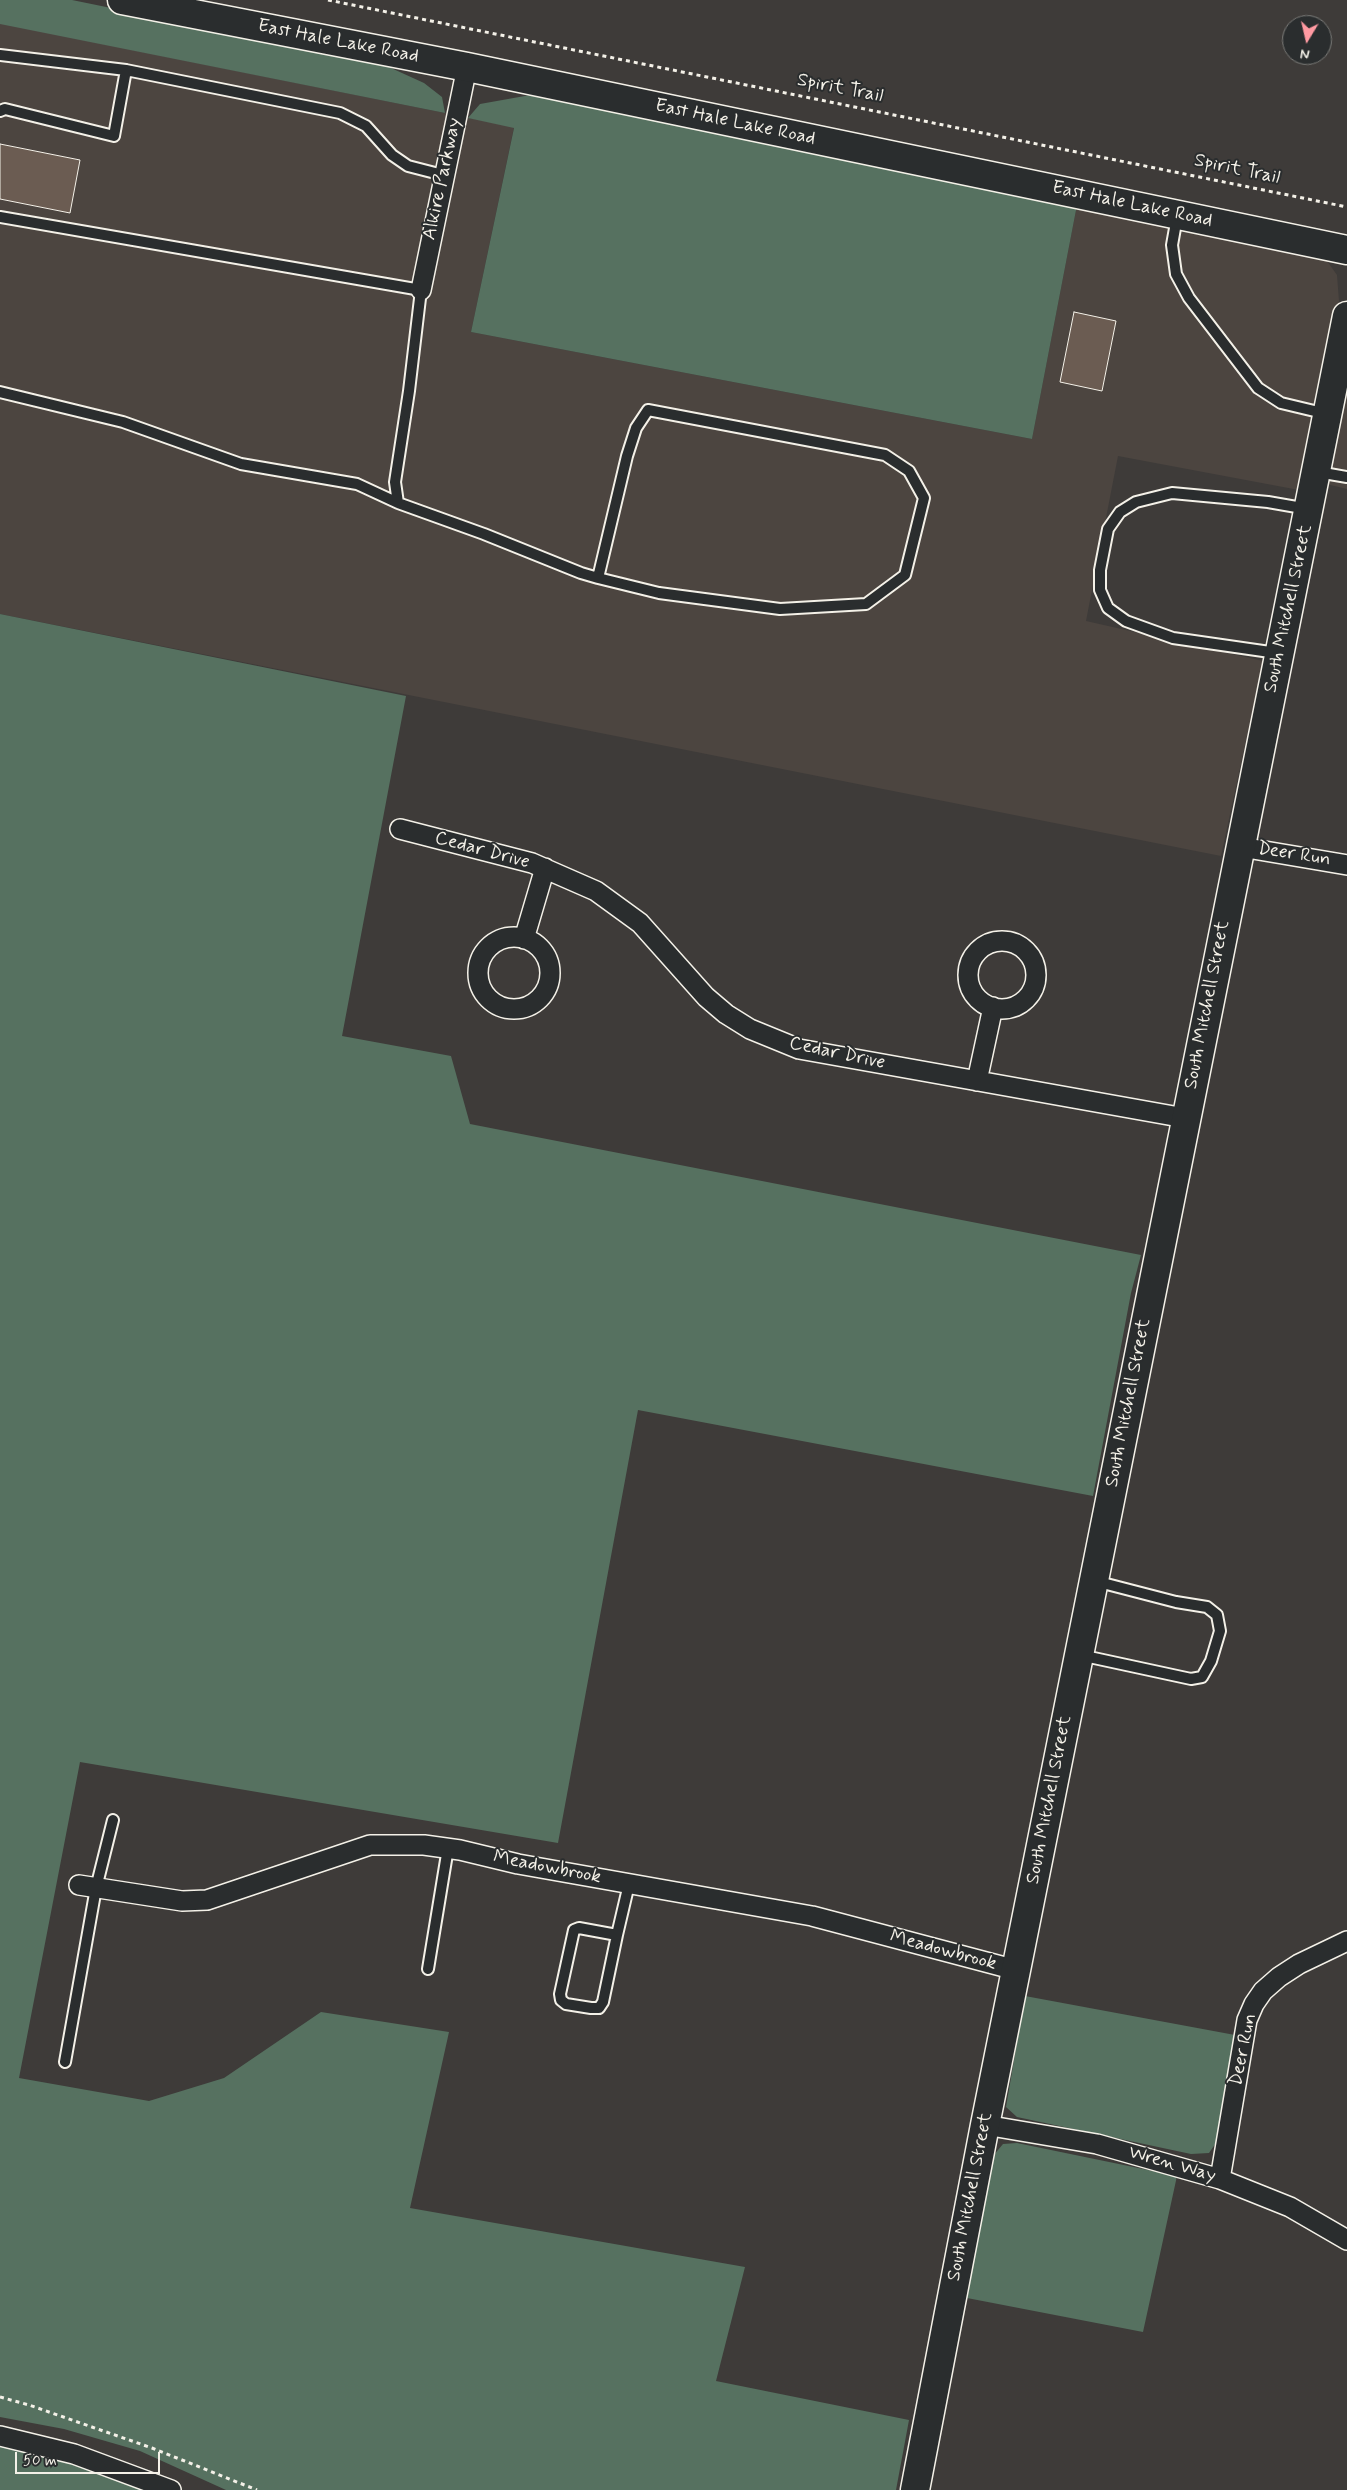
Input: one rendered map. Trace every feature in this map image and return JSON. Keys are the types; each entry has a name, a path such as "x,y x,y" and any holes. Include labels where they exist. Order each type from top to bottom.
{"street":[{"name":"East Hale Lake Road","path":"122,0 467,67 1347,250"},
{"name":"Alkire Parkway","path":"421,290 443,175 467,67"},
{"name":"South Mitchell Street","path":"915,2490 985,2125 1185,1118 1328,415 1340,389 1347,316"},
{"name":"Cedar Drive","path":"400,830 546,868 596,891 640,922 706,997 726,1014 750,1029 799,1049 1185,1118"},
{"name":"Deer Run","path":"1241,847 1347,865"},
{"path":"524,939 546,868"},
{"path":"977,1081 993,1008"},
{"name":"Meadowbrook","path":"88,1887 182,1902 207,1900 370,1845 401,1844 448,1848 518,1864 812,1916 1016,1970"},
{"name":"Deer Run","path":"1220,2179 1247,2020 1254,2004 1263,1991 1279,1976 1299,1964 1347,1941"},
{"name":"Wren Way","path":"985,2125 1097,2144 1220,2179 1290,2207 1347,2240"},
{"path":"0,2436 74,2454 172,2490"}],"lane":[{"path":"0,55 126,70 340,113 366,126 392,155 408,166 443,175"},
{"path":"0,111 5,109 114,136 126,70"},
{"path":"1178,214 1172,245 1176,274 1189,298 1258,388 1281,403 1328,415"},
{"path":"0,216 421,290 409,391 395,482 398,503"},
{"path":"0,392 123,422 241,464 357,484 398,503 598,578 659,593 780,609 866,604 905,575 924,498 909,471 885,455 648,410 636,428 627,456 598,578"},
{"path":"1316,472 1347,477"},
{"path":"1280,654 1173,638 1126,621 1108,608 1100,590 1100,570 1108,529 1120,512 1136,502 1172,494 1268,502 1309,509"},
{"path":"1079,1655 1192,1679 1202,1677 1211,1661 1220,1631 1217,1615 1207,1607 1176,1602 1094,1581"},
{"path":"65,2062 88,1887 113,1820"},
{"path":"428,1969 448,1848"},
{"path":"618,1935 579,1928 574,1930 560,1994 561,2000 566,2004 598,2008 603,2002 618,1935 629,1884"}],"path":[{"name":"Spirit Trail","path":"328,0 1347,207"},
{"path":"0,2397 29,2405 152,2448 257,2490"}],"shaded area":[{"path":"0,23 514,127 471,332 1032,439 1077,205 1314,254 1327,261 1337,275 1339,301 1299,490 1118,456 1086,621 1263,661 1221,856 0,614"},
{"path":"1347,369 1347,489 1322,483"}],"green space":[{"path":"0,0 72,0 380,63 424,83 442,97 445,113 0,24"},
{"path":"536,94 1077,205 1032,439 471,332 514,128 468,118 480,104"},
{"path":"0,614 406,696 342,1036 451,1056 470,1124 1141,1255 1131,1293 1093,1496 638,1410 558,1843 80,1762 19,2078 149,2101 224,2078 321,2012 449,2032 410,2208 745,2267 716,2381 909,2420 896,2490 226,2490 140,2451 64,2429 0,2417"},
{"path":"1025,1996 1235,2035 1218,2140 1209,2153 1191,2154 1017,2117 1006,2107"},
{"path":"1017,2143 1177,2176 1143,2332 967,2298 993,2156 1003,2144"},
{"path":"0,2439 161,2490 0,2490"}],"building":[{"path":"0,144 80,160 70,213 0,199"},
{"path":"1074,312 1116,321 1102,391 1060,382"}]}
